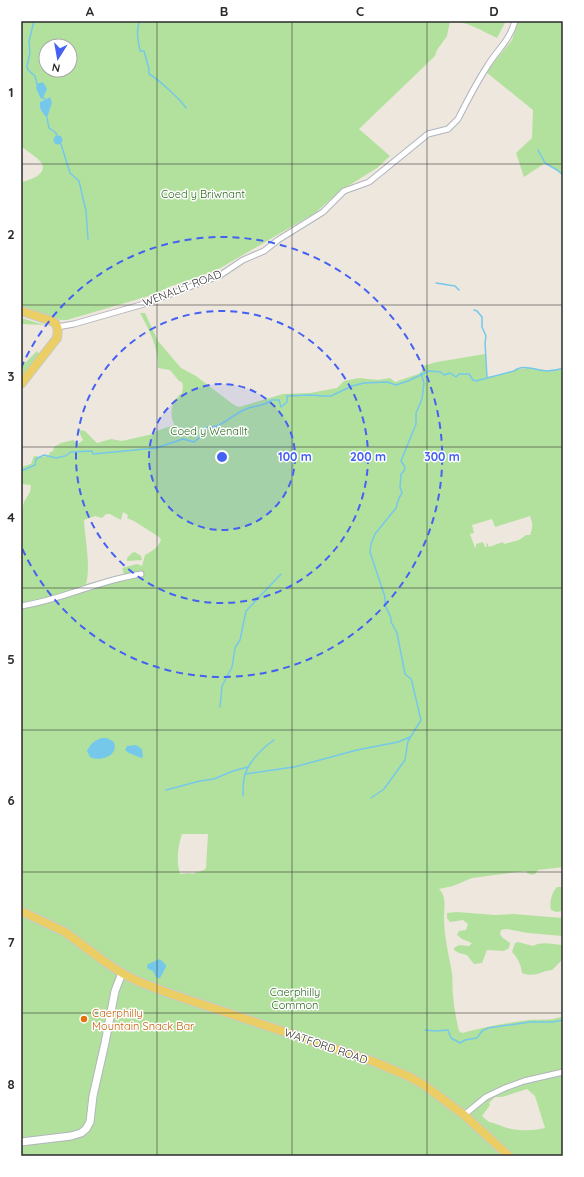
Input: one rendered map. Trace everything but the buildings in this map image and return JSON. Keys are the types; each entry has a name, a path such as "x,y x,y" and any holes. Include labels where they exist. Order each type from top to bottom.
{"main road":[{"path":"21,312 52,321 56,323 58,330 57,338 21,384"},
{"name":"WATFORD ROAD","path":"21,911 65,932 122,973 137,981 171,994 396,1070 424,1085 464,1115 509,1156"},
{"path":"21,1142 71,1136 81,1133 86,1129 90,1122 93,1096 115,991 122,973"}],"street":[{"name":"WENALLT ROAD","path":"57,327 74,324 144,304 219,276 244,260 264,251 278,240 323,212 344,191 370,182 428,134 448,129 458,119 488,64 512,32 515,21"},
{"path":"21,606 55,598 112,580 141,574"},
{"path":"464,1115 486,1097 505,1088 524,1081 563,1072"}],"green space":[{"name":"Coed y Briwnant","path":"21,21 450,21 447,36 437,50 435,56 359,129 390,156 377,168 340,191 315,213 217,270 169,287 152,295 67,320 60,320 21,306 21,182 36,177 43,168 42,164 38,160 22,147 21,148","holes":["50,97 51,106 47,117 41,111 40,102"]},
{"path":"456,21 506,21 497,38"},
{"path":"518,21 563,21 563,175 545,163 524,177 516,153 532,138 533,110 486,72 512,40"},
{"path":"140,313 145,313 158,341 181,368 196,376 234,405 239,407 283,394 310,393 337,388 344,381 359,378 378,380 390,378 395,382 421,373 423,366 437,362 485,354 487,377 508,373 518,368 550,370 563,369 563,521 561,522 563,526 563,867 538,870 532,875 526,871 472,878 453,886 439,889 442,892 444,899 445,932 459,1031 462,1033 503,1024 529,1020 559,1018 563,1016 563,1156 21,1156 21,608 33,606 34,604 21,606 21,516 24,502 30,492 31,485 21,484 21,467 31,464 34,456 43,457 49,455 50,452 53,451 54,447 61,443 73,440 78,444 83,440 79,430 85,431 97,443 111,439 122,441 153,434 156,431 174,425 172,419 172,408 179,395 182,393 182,382 179,381 170,370 158,368 155,346","holes":["123,512 128,515 127,518 159,537 161,540 160,543 145,555 142,566 137,564 122,568 124,574 86,584 88,561 84,520 95,516 102,518 106,514 110,514 121,520","530,516 532,523 530,535 526,535 519,540 504,544 503,542 489,547 487,543 487,547 485,547 483,542 476,544 475,548 470,534 474,533 472,525 492,519 495,527","182,834 208,834 206,868 204,870 192,874 180,874 178,859","527,1089 535,1096 545,1128 516,1130 489,1122 482,1116 490,1105 489,1103 495,1097 502,1097"]},
{"path":"21,318 45,325 21,324"},
{"path":"37,351 40,355 21,377 21,367"},
{"path":"135,552 141,556 142,560 127,561 127,558"},
{"path":"557,887 563,887 563,911 556,912 551,910 550,904 552,894"},
{"path":"457,912 563,918 563,936 528,933 506,929 501,930 500,934 510,943 509,948 504,951 487,950 482,963 474,964 467,955 454,950 454,948 459,945 469,946 472,943 457,935 459,931 466,930 468,924 463,920 450,922 447,918 447,913"},
{"path":"518,942 533,946 543,943 562,945 563,959 552,970 534,975 522,973 519,962 512,952 515,943"}],"water":[{"path":"43,82 47,89 43,98 41,99 36,88 37,84"},
{"path":"50,97 52,103 47,118 41,111 40,102"},
{"path":"56,136 60,136 62,140 60,144 56,144 54,142 54,138"},
{"path":"101,738 107,738 114,742 114,751 108,757 99,759 90,757 87,751 88,749 92,743"},
{"path":"136,745 142,749 143,757 141,758 125,750 127,746"},
{"path":"160,959 166,967 160,978 158,978 153,971 147,967 148,964"}],"waterway":[{"path":"34,21 29,41 30,53 27,66 28,70 35,76 37,84"},
{"path":"140,21 138,29 140,51 144,51 149,74 169,90 186,108"},
{"path":"47,118 49,128 57,135"},
{"path":"61,144 70,173 79,181 86,211 88,239"},
{"path":"538,150 545,163 563,175"},
{"path":"436,283 455,286 459,290"},
{"path":"474,310 477,311 482,317 482,327 486,336 487,377"},
{"path":"21,471 35,465 36,459 44,455 56,458 65,456 71,452 92,451 93,454 156,448 183,439 194,442 199,438 205,428 217,426 246,409 265,404 272,400 279,400 281,407 287,402 287,396 331,396 352,386 364,383 387,382 396,385 429,371 441,372 444,375 450,373 456,377 459,374 469,374 473,380 476,381 526,367 543,371 563,368"},
{"path":"371,798 384,789 405,760 408,741 421,720 412,682 411,679 405,674 397,633 385,605 385,597 370,552 375,534 396,508 402,493 400,487 401,474 405,467 401,461 416,424 416,413 422,399 424,383 421,373"},
{"path":"220,707 222,686 232,667 235,648 240,640 246,611 281,574"},
{"path":"245,774 294,767 357,750 398,742 410,737"},
{"path":"243,796 244,779 247,769 257,755 274,740"},
{"path":"166,790 214,779 233,771 248,767"},
{"path":"425,1030 448,1030 451,1038 460,1043 465,1040 477,1038 482,1031 488,1028 530,1022 553,1022 563,1020"}],"place":[{"name":"Caerphilly Mountain Snack Bar","path":"84,1019"}],"park label":[{"name":"Coed y Wenallt","path":"209,431"},
{"name":"Caerphilly Common","path":"295,998"}]}
